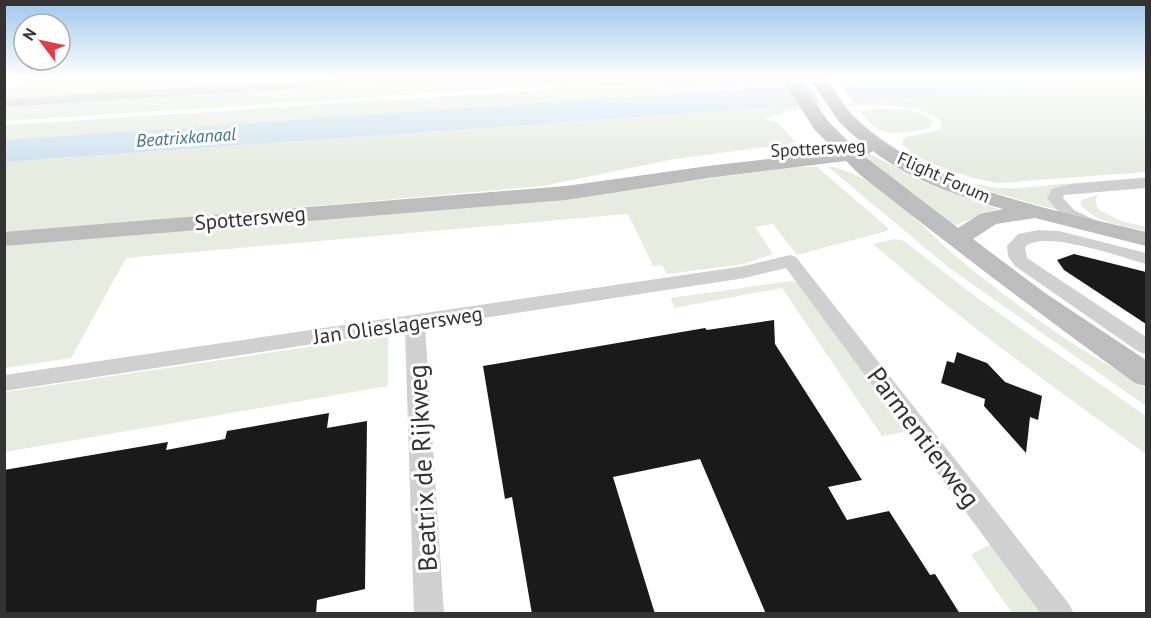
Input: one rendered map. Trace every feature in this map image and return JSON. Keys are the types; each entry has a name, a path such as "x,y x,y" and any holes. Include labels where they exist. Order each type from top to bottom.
{"main road":[{"name":"Flight Forum","path":"807,106 816,120 843,149 959,243 1146,375"},
{"name":"Flight Forum","path":"838,106 860,133 875,143 906,162 963,188 1050,215 1146,239"},
{"name":"Spottersweg","path":"4,239 496,197 566,194 875,143"},
{"name":"Flight Forum","path":"959,243 970,228 990,217 1014,214 1050,215"}],"street":[{"name":"Flight Forum","path":"1093,226 1061,207 1055,198 1058,192 1146,183"},
{"path":"1146,258 1048,235 1024,238 1016,246 1017,256 1021,262 1146,347"},
{"name":"Jan Olieslagersweg","path":"4,383 734,274 790,261"},
{"name":"Parmentierweg","path":"790,261 1059,614"},
{"name":"Beatrix de Rijkweg","path":"415,323 429,614"}],"shaded area":[{"path":"5,106 237,106 5,121"},
{"path":"299,106 492,106 5,140 5,125"},
{"path":"777,106 850,106 789,111 763,119 779,123 795,142 788,144 674,159 543,186 5,233 5,162"},
{"path":"891,106 1146,106 1146,172 1000,183 963,175 922,158 903,145 903,139 906,137 939,130 942,123 933,115 916,109"},
{"path":"894,109 921,113 933,122 925,129 889,132 874,126 860,111"},
{"path":"851,117 855,117 883,140 918,161 973,184 1014,188 1146,177 1146,180 1052,190 1048,197 1058,210 996,193 934,171 896,151"},
{"path":"868,153 926,183 998,209 950,227 859,154"},
{"path":"827,166 847,171 882,190 959,259 1004,294 1061,336 1146,388 1146,406 948,267"},
{"path":"796,167 817,167 888,228 887,231 797,255 773,224 755,227 773,254 744,264 667,274 662,265 653,266 628,214 126,258 71,358 5,368 5,245 576,196"},
{"path":"1098,195 1095,200 1098,209 1121,221 1146,227 1146,231 1103,220 1081,205 1081,200"},
{"path":"894,239 904,241 980,300 1146,416 1146,454 973,326 873,244"},
{"path":"790,281 798,282 911,431 882,436 782,288 674,308 671,298"},
{"path":"388,335 388,386 5,452 5,392"},
{"path":"993,543 1046,613 1012,613 971,555"}],"water":[{"name":"Beatrixkanaal","path":"492,106 788,106 686,113 680,116 676,114 5,162 5,140"}],"building":[{"path":"1074,254 1146,272 1146,324 1064,270 1057,260"},
{"path":"774,320 775,344 862,480 828,487 847,520 889,511 930,575 935,574 960,614 766,614 700,459 613,477 655,614 532,614 512,497 505,499 483,366 705,328 707,330"},
{"path":"957,352 987,363 1005,382 1042,396 1038,420 1030,417 1026,453 984,406 985,399 941,383 947,361 954,363"},
{"path":"329,413 327,428 367,421 365,589 317,600 316,614 4,614 4,470 168,442 166,450 225,439 227,431"}]}
